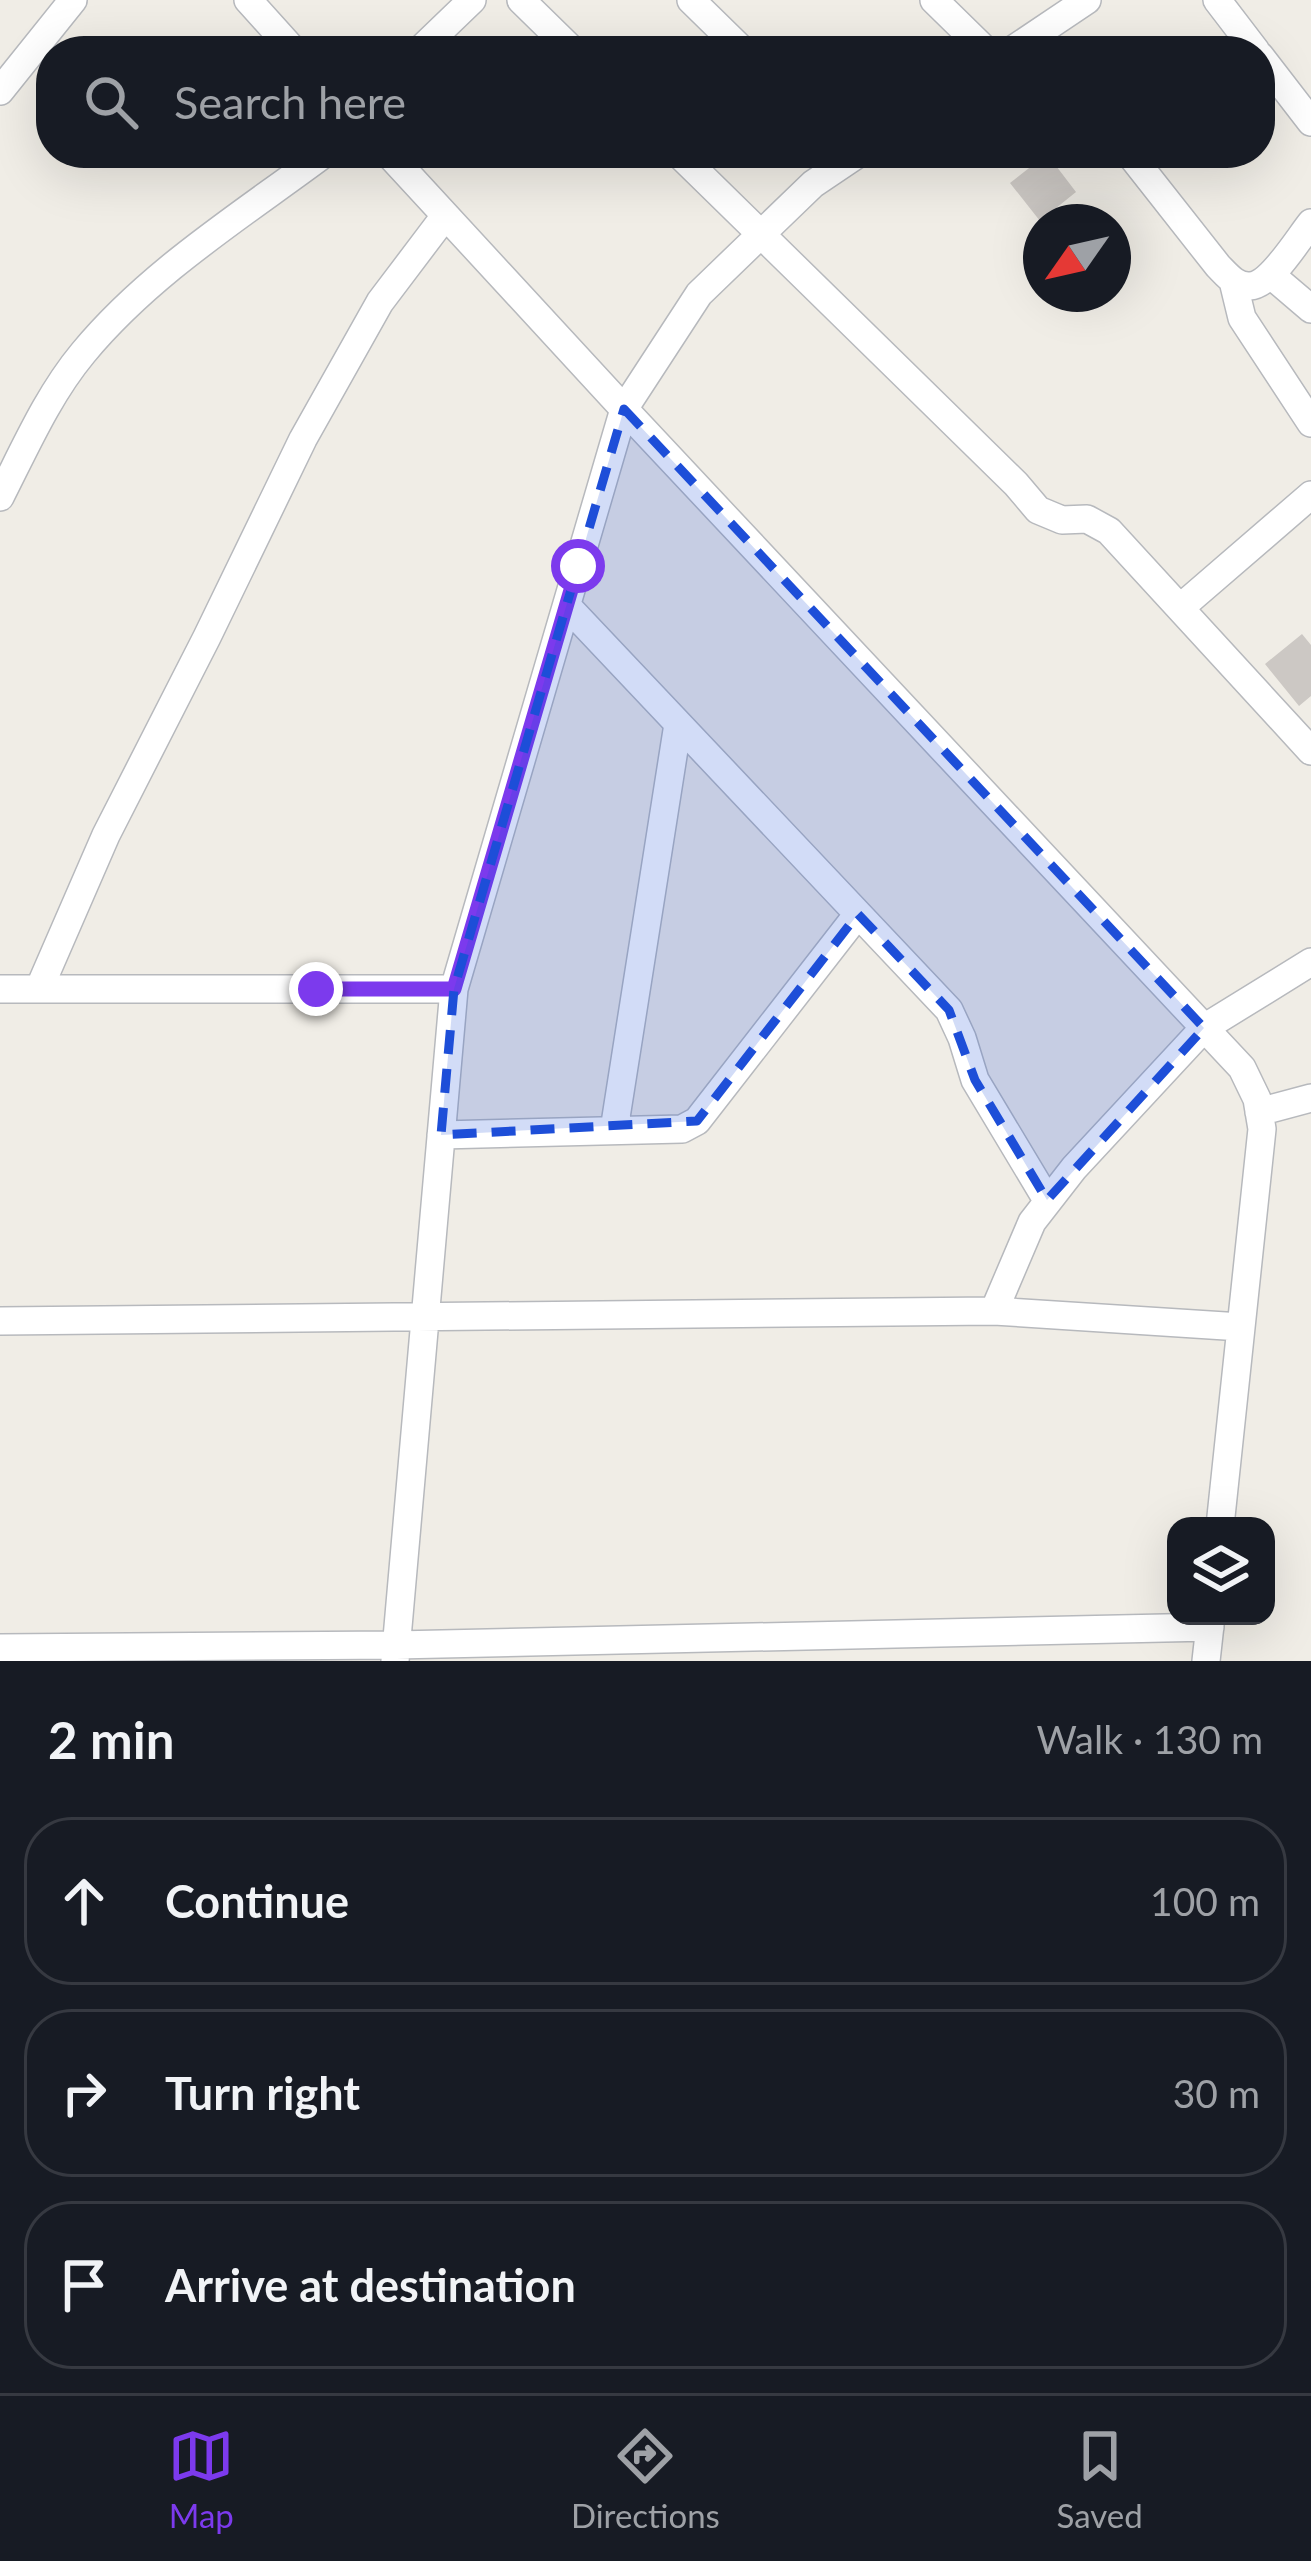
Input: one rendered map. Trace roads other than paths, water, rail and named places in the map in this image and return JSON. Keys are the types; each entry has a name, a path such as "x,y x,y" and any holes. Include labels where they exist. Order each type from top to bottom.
{"street":[{"path":"44,36 72,0"},
{"path":"248,0 280,36"},
{"path":"435,36 472,0"},
{"path":"521,0 558,36"},
{"path":"691,0 728,36"},
{"path":"934,0 971,36"},
{"path":"1049,36 1087,0"},
{"path":"1217,0 1245,36"},
{"path":"0,91 36,46"},
{"path":"1275,75 1311,122"},
{"path":"0,497 52,397 95,340 123,310 211,236 305,168"},
{"path":"402,168 1242,1068 1257,1099 1262,1129 1221,1517"},
{"path":"693,168 1038,510 1062,520 1088,519 1108,531 1311,751"},
{"path":"396,1653 454,989 624,410 699,294 834,168"},
{"path":"1141,168 1233,281 1242,318 1311,423"},
{"path":"39,989 106,836 303,439 380,302 446,216"},
{"path":"1233,281 1256,286 1311,223"},
{"path":"1270,275 1311,309"},
{"path":"1180,608 1311,495"},
{"path":"567,606 949,1010 975,1080 1047,1200"},
{"path":"614,1130 679,724"},
{"path":"441,1135 682,1129 697,1121 858,914"},
{"path":"994,1311 1032,1222 1047,1200 1204,1028 1311,962"},
{"path":"0,989 454,989"},
{"path":"1259,1112 1311,1098"},
{"path":"0,1321 994,1311 1241,1327"},
{"path":"0,1648 396,1653 1167,1624"},
{"path":"1206,1661 1210,1625"}]}
